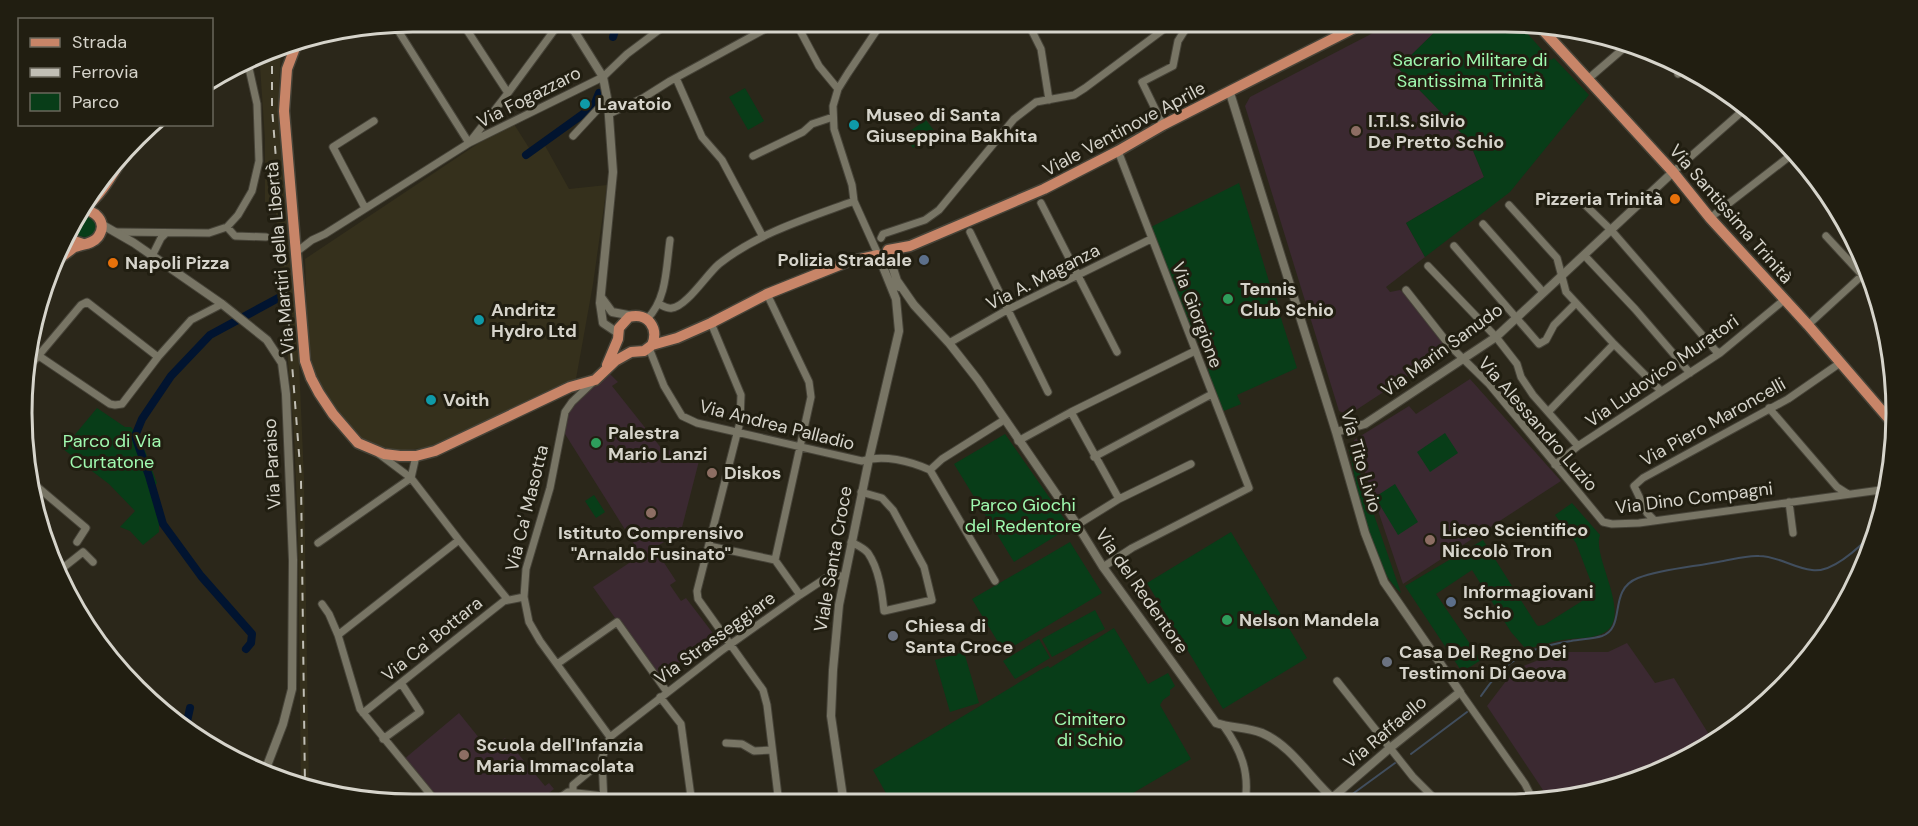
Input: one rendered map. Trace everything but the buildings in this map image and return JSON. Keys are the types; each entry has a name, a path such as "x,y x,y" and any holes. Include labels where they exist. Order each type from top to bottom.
{"main road":[{"name":"Viale Ventinove Aprile","path":"882,253 910,246 1044,189 1118,151 1161,121 1230,93 1347,32"},
{"name":"Via Santissima Trinità","path":"1546,34 1673,172 1710,218 1808,325 1886,416"},
{"name":"Via Martiri della Libertà","path":"294,51 287,69 284,111 305,361 312,380 333,414 358,443 375,451 400,456 416,456 435,451 570,387 595,380 615,361 631,352 644,351 650,346 674,339 767,294 847,262 882,253"},
{"path":"67,253 97,239 100,234 101,224 96,213 105,188"},
{"path":"89,212 96,213"},
{"path":"73,240 83,244"},
{"name":"Via Martiri della Libertà","path":"604,371 625,320 634,316"},
{"path":"634,316 647,319 655,332 674,339"},
{"path":"650,346 655,332"},
{"path":"618,336 625,349 631,352"}],"street":[{"path":"399,32 469,143"},
{"path":"468,32 508,93"},
{"path":"295,253 312,240 469,143 553,32"},
{"path":"575,32 603,77 608,103 613,172 601,297 602,320 618,336"},
{"name":"Via Fogazzaro","path":"469,143 603,77 627,54 656,32"},
{"path":"609,114 643,98 760,32"},
{"path":"801,32 819,66 838,89"},
{"path":"874,32 838,89 833,106 833,117 838,146 852,185 854,201 882,253"},
{"path":"1032,32 1041,49 1049,100"},
{"path":"881,238 883,234 925,220 939,210 1014,119 1036,102 1074,94 1085,88 1162,32"},
{"name":"Viale Ventinove Aprile","path":"1161,121 1142,82 1173,66 1178,41 1184,32"},
{"path":"1588,79 1622,50"},
{"path":"97,239 117,232 199,234 227,227 248,200 255,182 259,161 257,104 249,69"},
{"path":"676,78 702,137 722,160 763,237"},
{"name":"Via Tito Livio","path":"1230,93 1336,432 1365,533 1384,582 1530,794"},
{"path":"573,136 598,109 608,103"},
{"path":"1673,172 1740,113"},
{"path":"753,156 803,132 812,124 833,117"},
{"path":"365,208 333,147 374,121"},
{"name":"Via Giorgione","path":"1103,567 1132,548 1249,488 1118,151"},
{"path":"1710,218 1788,157"},
{"name":"Via Marin Sanudo","path":"1336,432 1365,424 1496,337 1673,172"},
{"path":"1578,198 1611,230 1672,302 1716,351 1720,352"},
{"path":"659,304 671,308 679,305 719,265 763,237 854,201"},
{"path":"1041,202 1117,352"},
{"path":"1509,204 1557,258 1566,292 1661,391"},
{"name":"Via Paraiso","path":"101,224 117,232 222,304 267,340 282,363 286,394 293,570 292,689 283,724 267,765"},
{"path":"1483,224 1543,292"},
{"path":"227,227 235,236 266,237"},
{"path":"970,232 1048,393"},
{"path":"152,256 166,233"},
{"path":"1826,236 1859,271"},
{"name":"Via A. Maganza","path":"949,343 1007,310 1151,239"},
{"path":"647,319 659,304 664,286 670,240"},
{"path":"1454,246 1539,344 1546,340 1554,325 1576,303"},
{"name":"Viale Santa Croce","path":"843,794 831,716 833,663 843,576 868,459 896,347 899,323 898,282 882,253"},
{"name":"Viale Santa Croce","path":"882,253 898,300"},
{"path":"1584,255 1635,309 1690,373"},
{"path":"1428,266 1496,337 1517,364 1521,377 1533,395 1578,446"},
{"path":"1808,325 1861,276"},
{"name":"Via del Redentore","path":"898,282 914,305 949,343 978,380 1103,567 1216,723 1223,725"},
{"name":"Via Alessandro Luzio","path":"1406,290 1463,360 1489,384 1603,522"},
{"path":"767,294 809,382 811,397 775,560"},
{"path":"601,297 612,312"},
{"path":"898,300 914,305"},
{"name":"Via Ludovico Muratori","path":"1555,465 1578,446 1627,416 1720,352 1784,300"},
{"path":"36,360 81,305 87,302 158,357"},
{"path":"39,356 115,405 122,404 158,357 191,320 222,304"},
{"path":"602,320 605,313 612,312 634,316"},
{"path":"711,323 741,395 740,422 697,591 698,598 732,643 763,690 778,794"},
{"path":"1549,411 1614,344"},
{"name":"Via Andrea Palladio","path":"650,346 664,386 682,416 697,423 862,460 898,460 930,470"},
{"path":"1018,441 1071,412 1195,351"},
{"name":"Via Piero Maroncelli","path":"1654,520 1647,513 1634,486 1643,478 1809,386 1840,363"},
{"name":"Via Ca' Masotta","path":"595,380 565,412 550,488 526,569 524,597 530,622 540,641 610,737"},
{"path":"1094,457 1212,394"},
{"path":"1769,408 1837,487 1848,494"},
{"path":"1071,412 1119,499"},
{"path":"995,581 930,470 942,459 1004,420"},
{"path":"375,451 411,477 508,600"},
{"path":"318,543 411,477 416,456"},
{"path":"1077,525 1119,499 1191,464"},
{"path":"39,489 86,528 77,542"},
{"name":"Via Dino Compagni","path":"1603,522 1622,524 1878,490"},
{"path":"851,542 867,551 873,563 881,586 884,611 932,600 924,567 893,510 882,498 861,492"},
{"name":"Via Dino Compagni","path":"1789,502 1793,533"},
{"path":"338,635 459,540"},
{"path":"709,546 775,560 800,595"},
{"path":"64,567 83,552 93,562"},
{"name":"Via Strasseggiare","path":"610,737 732,643 800,595 829,576 843,576"},
{"name":"Via Ca' Bottara","path":"363,713 490,612 508,600 524,597"},
{"path":"322,604 338,635 363,713 430,794"},
{"path":"557,664 617,622 667,692"},
{"path":"1336,681 1413,777 1430,794"},
{"path":"383,739 420,711 401,683"},
{"name":"Via Raffaello","path":"1341,794 1390,748 1460,692"},
{"path":"660,697 681,724 691,794"},
{"path":"1223,725 1254,730 1277,742 1294,756 1329,794"},
{"path":"1223,725 1242,755 1247,774 1246,794"},
{"path":"603,794 602,765 610,737"},
{"path":"726,743 742,744 754,751 772,750"},
{"path":"573,792 573,784 602,765"},
{"path":"564,794 573,792 580,794"}],"shaded area":[{"path":"1375,32 1435,32 1398,68 1469,141 1484,177 1406,223 1425,257 1386,287 1390,292 1400,290 1404,293 1455,352 1446,351 1350,414 1339,411 1245,106 1250,97"},
{"path":"281,56 279,86 283,177 298,339 304,479 309,780 301,778 298,529 294,434 275,202 265,202 265,139 260,66"},
{"path":"512,121 531,151 543,142 569,189 607,185 576,379 432,447 397,451 366,442 348,429 329,402 315,375 308,342 305,259"},
{"name":"Istituto Comprensivo \"Arnaldo Fusinato\"","path":"609,373 618,382 612,386 662,449 700,457 680,535 677,534 651,550 656,557 659,555 676,581 670,585 681,601 686,598 712,632 713,637 660,677 657,677 593,587 641,555 560,426 568,401 577,391"},
{"path":"1470,379 1561,481 1403,584 1354,440 1409,406 1416,414"},
{"path":"1627,643 1655,683 1674,678 1709,735 1674,755 1628,774 1604,782 1545,792 1487,706 1506,681 1521,667 1566,652 1608,652"},
{"name":"Scuola dell'Infanzia Maria Immacolata","path":"459,713 488,749 505,738 545,786 549,783 554,789 548,794 432,794 403,760"}],"green space":[{"name":"Sacrario Militare di Santissima Trinità","path":"1435,32 1526,32 1551,60 1554,58 1589,95 1510,192 1425,257 1406,223 1484,177 1469,141 1398,68"},
{"path":"745,88 764,121 748,130 729,97"},
{"path":"926,120 936,133 913,148 904,135"},
{"name":"Tennis Club Schio","path":"1239,183 1271,288 1274,288 1279,312 1297,368 1237,395 1241,404 1219,413 1203,348 1197,340 1149,228"},
{"path":"87,216 95,222 95,230 89,236 81,236 77,232"},
{"name":"Parco di Via Curtatone","path":"97,408 125,427 131,427 135,433 138,432 157,483 152,490 159,516 159,532 143,545 130,531 120,527 135,511 109,484 63,449"},
{"path":"1445,433 1458,453 1430,472 1417,452"},
{"name":"Parco Giochi del Redentore","path":"1005,434 1070,527 1014,562 954,464"},
{"path":"1351,442 1401,593 1390,580 1373,547 1350,455"},
{"path":"1395,484 1418,522 1398,535 1375,497"},
{"path":"594,495 605,512 596,518 585,501"},
{"path":"1572,503 1600,535 1599,545 1614,604 1614,617 1610,628 1595,636 1525,648 1511,632 1472,570 1436,594 1481,660 1462,672 1405,586 1483,540 1536,624 1544,625 1590,596 1594,590 1576,543 1555,515"},
{"name":"Nelson Mandela","path":"1231,532 1307,658 1223,709 1147,583"},
{"path":"1070,542 1102,593 1004,652 972,599"},
{"path":"1095,610 1105,629 1052,657 1042,639"},
{"name":"Cimitero di Schio","path":"1114,628 1148,684 1168,673 1175,686 1160,705 1191,759 1134,794 886,794 873,770 1040,670 1048,666 1050,668"},
{"path":"1039,639 1050,658 1015,679 1003,661"},
{"path":"964,652 979,703 950,712 935,660"}],"waterway":[{"path":"613,37 615,32"},
{"path":"526,155 590,109 599,93"},
{"path":"246,649 251,643 252,634 201,576 163,524 135,436 142,419 171,376 210,335 282,296"},
{"path":"1481,696 1499,673 1519,657 1542,647 1598,637 1609,631 1614,625 1623,591 1638,578 1667,570 1754,556 1773,558 1805,569 1821,570 1839,562 1863,543"},
{"path":"187,720 190,708"},
{"path":"1411,754 1467,712"},
{"path":"1352,794 1395,763"}],"railway":[{"path":"272,59 272,108 301,479 305,779"}],"place":[{"name":"Lavatoio","path":"585,104"},
{"name":"Museo di Santa Giuseppina Bakhita","path":"854,125"},
{"name":"I.T.I.S. Silvio De Pretto Schio","path":"1356,131"},
{"name":"Pizzeria Trinità","path":"1675,199"},
{"name":"Polizia Stradale","path":"924,260"},
{"name":"Napoli Pizza","path":"113,263"},
{"name":"Tennis Club Schio","path":"1228,299"},
{"name":"Andritz Hydro Ltd","path":"479,320"},
{"name":"Voith","path":"431,400"},
{"name":"Palestra Mario Lanzi","path":"596,443"},
{"name":"Diskos","path":"712,473"},
{"name":"Istituto Comprensivo \"Arnaldo Fusinato\"","path":"651,513"},
{"name":"Liceo Scientifico Niccolò Tron","path":"1430,540"},
{"name":"Informagiovani Schio","path":"1451,602"},
{"name":"Nelson Mandela","path":"1227,620"},
{"name":"Chiesa di Santa Croce","path":"893,636"},
{"name":"Casa Del Regno Dei Testimoni Di Geova","path":"1387,662"},
{"name":"Scuola dell'Infanzia Maria Immacolata","path":"464,755"}]}
